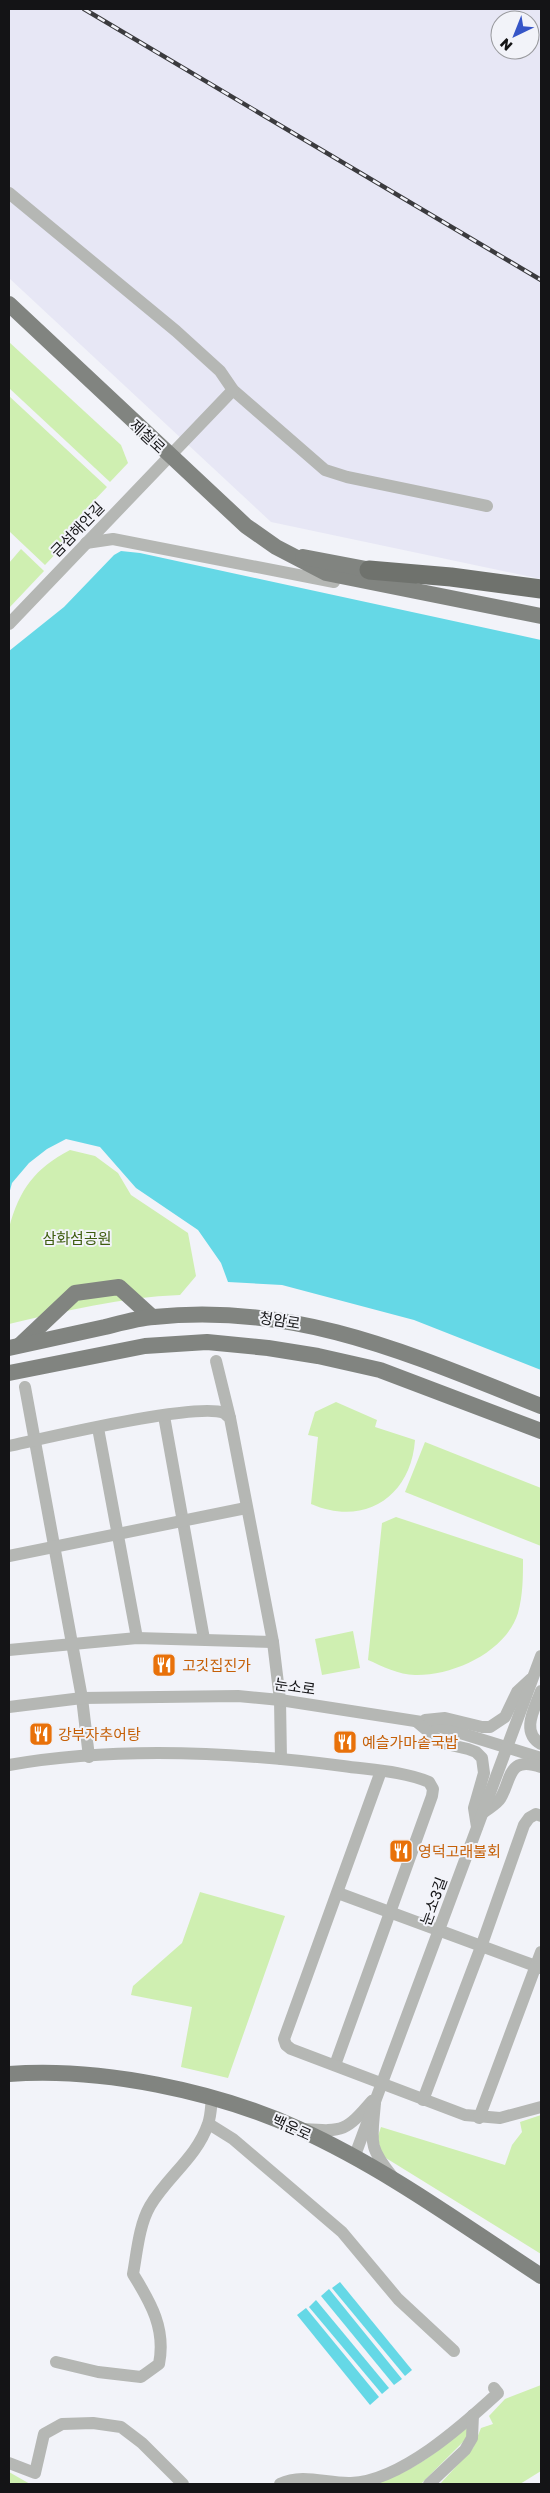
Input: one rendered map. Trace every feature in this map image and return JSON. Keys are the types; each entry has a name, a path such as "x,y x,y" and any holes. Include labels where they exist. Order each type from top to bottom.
{"highway":[{"path":"369,570 451,577 541,590"}],"main road":[{"name":"제철로","path":"9,304 169,456 260,537 326,573 541,616"},
{"name":"제철로","path":"296,556 322,559 541,604"},
{"path":"14,1346 75,1293 119,1287 152,1317"},
{"name":"청암로","path":"14,1346 152,1317 201,1314 246,1315 291,1321 333,1330 392,1348 541,1406"},
{"name":"청암로","path":"9,1374 145,1346 207,1342 268,1348 318,1356 380,1370 541,1431"},
{"name":"백운로","path":"9,2074 100,2076 212,2097 299,2129 398,2184 541,2276"}],"street":[{"path":"9,193 176,331 220,371 233,390 325,470 347,477 487,506"},
{"name":"금섬해안길","path":"9,624 233,390"},
{"path":"86,543 113,539 338,582 401,588"},
{"path":"216,1361 230,1418 273,1642 280,1700 281,1759"},
{"path":"25,1386 82,1698 89,1757"},
{"path":"9,1446 164,1416 212,1412 225,1413 230,1418"},
{"path":"164,1416 204,1639"},
{"path":"98,1428 137,1638"},
{"path":"9,1556 246,1508"},
{"path":"9,1647 137,1638 273,1642"},
{"name":"눈소3길","path":"354,2158 541,1656"},
{"path":"415,1721 445,1718 482,1728 490,1727 505,1717 517,1692 533,1677"},
{"path":"541,1691 530,1720 530,1729 533,1737 541,1744"},
{"name":"눈소로","path":"9,1707 82,1698 238,1696 280,1700 415,1721 541,1758"},
{"path":"415,1721 442,1743 468,1749 476,1752 482,1758 484,1773 474,1808 477,1828"},
{"path":"9,1765 35,1760 213,1753 381,1771 428,1782 433,1789 335,2065"},
{"path":"482,1814 500,1799 508,1777 517,1768 532,1764 541,1768"},
{"path":"381,1771 284,2039 286,2045 291,2049 465,2115 479,2118 500,2118 541,2108"},
{"path":"423,2100 481,1947 524,1825 529,1818 536,1814 541,1816"},
{"path":"338,1892 390,1914 539,1967"},
{"path":"479,2118 539,1967 541,1952"},
{"path":"56,2362 98,2372 141,2377 159,2364 161,2352 159,2325 153,2306 133,2274 139,2241 149,2208 164,2185 191,2156 208,2124 212,2097"},
{"path":"299,2129 333,2131 346,2127 372,2101 375,2103 373,2148 377,2158 398,2184"},
{"path":"208,2124 233,2139 342,2232 398,2299 454,2351"},
{"path":"280,2484 291,2479 352,2483 387,2476 436,2445 473,2416 498,2393 494,2388"},
{"path":"429,2484 465,2450 472,2438 473,2416"},
{"path":"9,2464 35,2473 44,2434 62,2424 93,2423 121,2427 142,2443 182,2484"}],"shaded area":[{"path":"9,9 541,9 541,579 271,522 9,278"}],"green space":[{"path":"9,342 121,445 128,463 110,482 9,388"},
{"path":"9,396 107,487 68,528 63,546 45,565 9,531"},
{"path":"21,549 44,571 9,608 9,563"},
{"name":"삼화섬공원","path":"70,1150 95,1156 118,1173 131,1195 188,1233 196,1276 180,1295 115,1302 9,1324 9,1228 13,1214 23,1191 38,1173 47,1164"},
{"path":"336,1402 377,1420 375,1427 415,1440 412,1460 405,1477 394,1491 381,1502 366,1509 349,1512 331,1510 311,1504 318,1437 308,1435 315,1412"},
{"path":"425,1442 541,1488 541,1546 405,1492"},
{"path":"396,1517 523,1559 521,1600 512,1627 490,1650 476,1659 445,1671 415,1675 397,1672 368,1660 382,1523"},
{"path":"353,1631 360,1668 322,1675 315,1639"},
{"path":"200,1892 285,1916 228,2078 181,2067 192,2007 131,1995 133,1986 182,1943"},
{"path":"541,2115 541,2254 381,2155 378,2136 381,2127 505,2165 512,2145 522,2132 520,2122"},
{"path":"541,2385 541,2471 520,2484 440,2484 473,2448 481,2428 493,2424 489,2416 505,2399"},
{"path":"468,2427 466,2439 421,2484 369,2484 396,2476 422,2462"},
{"path":"9,2472 30,2484 9,2484"}],"water":[{"path":"121,551 140,553 541,640 541,1370 414,1320 282,1285 228,1282 221,1263 198,1230 136,1188 100,1147 66,1139 47,1149 29,1163 12,1183 9,1194 9,651 64,607 114,555"},
{"path":"340,2282 412,2370 405,2376 332,2288"},
{"path":"329,2289 402,2379 394,2385 321,2296"},
{"path":"316,2300 389,2388 382,2394 309,2307"},
{"path":"306,2308 379,2397 370,2405 297,2315"}],"railway":[{"path":"84,9 541,280"}],"place":[{"name":"고깃집진가","path":"164,1665"},
{"name":"강부자추어탕","path":"41,1734"},
{"name":"예슬가마솥국밥","path":"345,1742"},
{"name":"영덕고래불회","path":"401,1851"}]}
